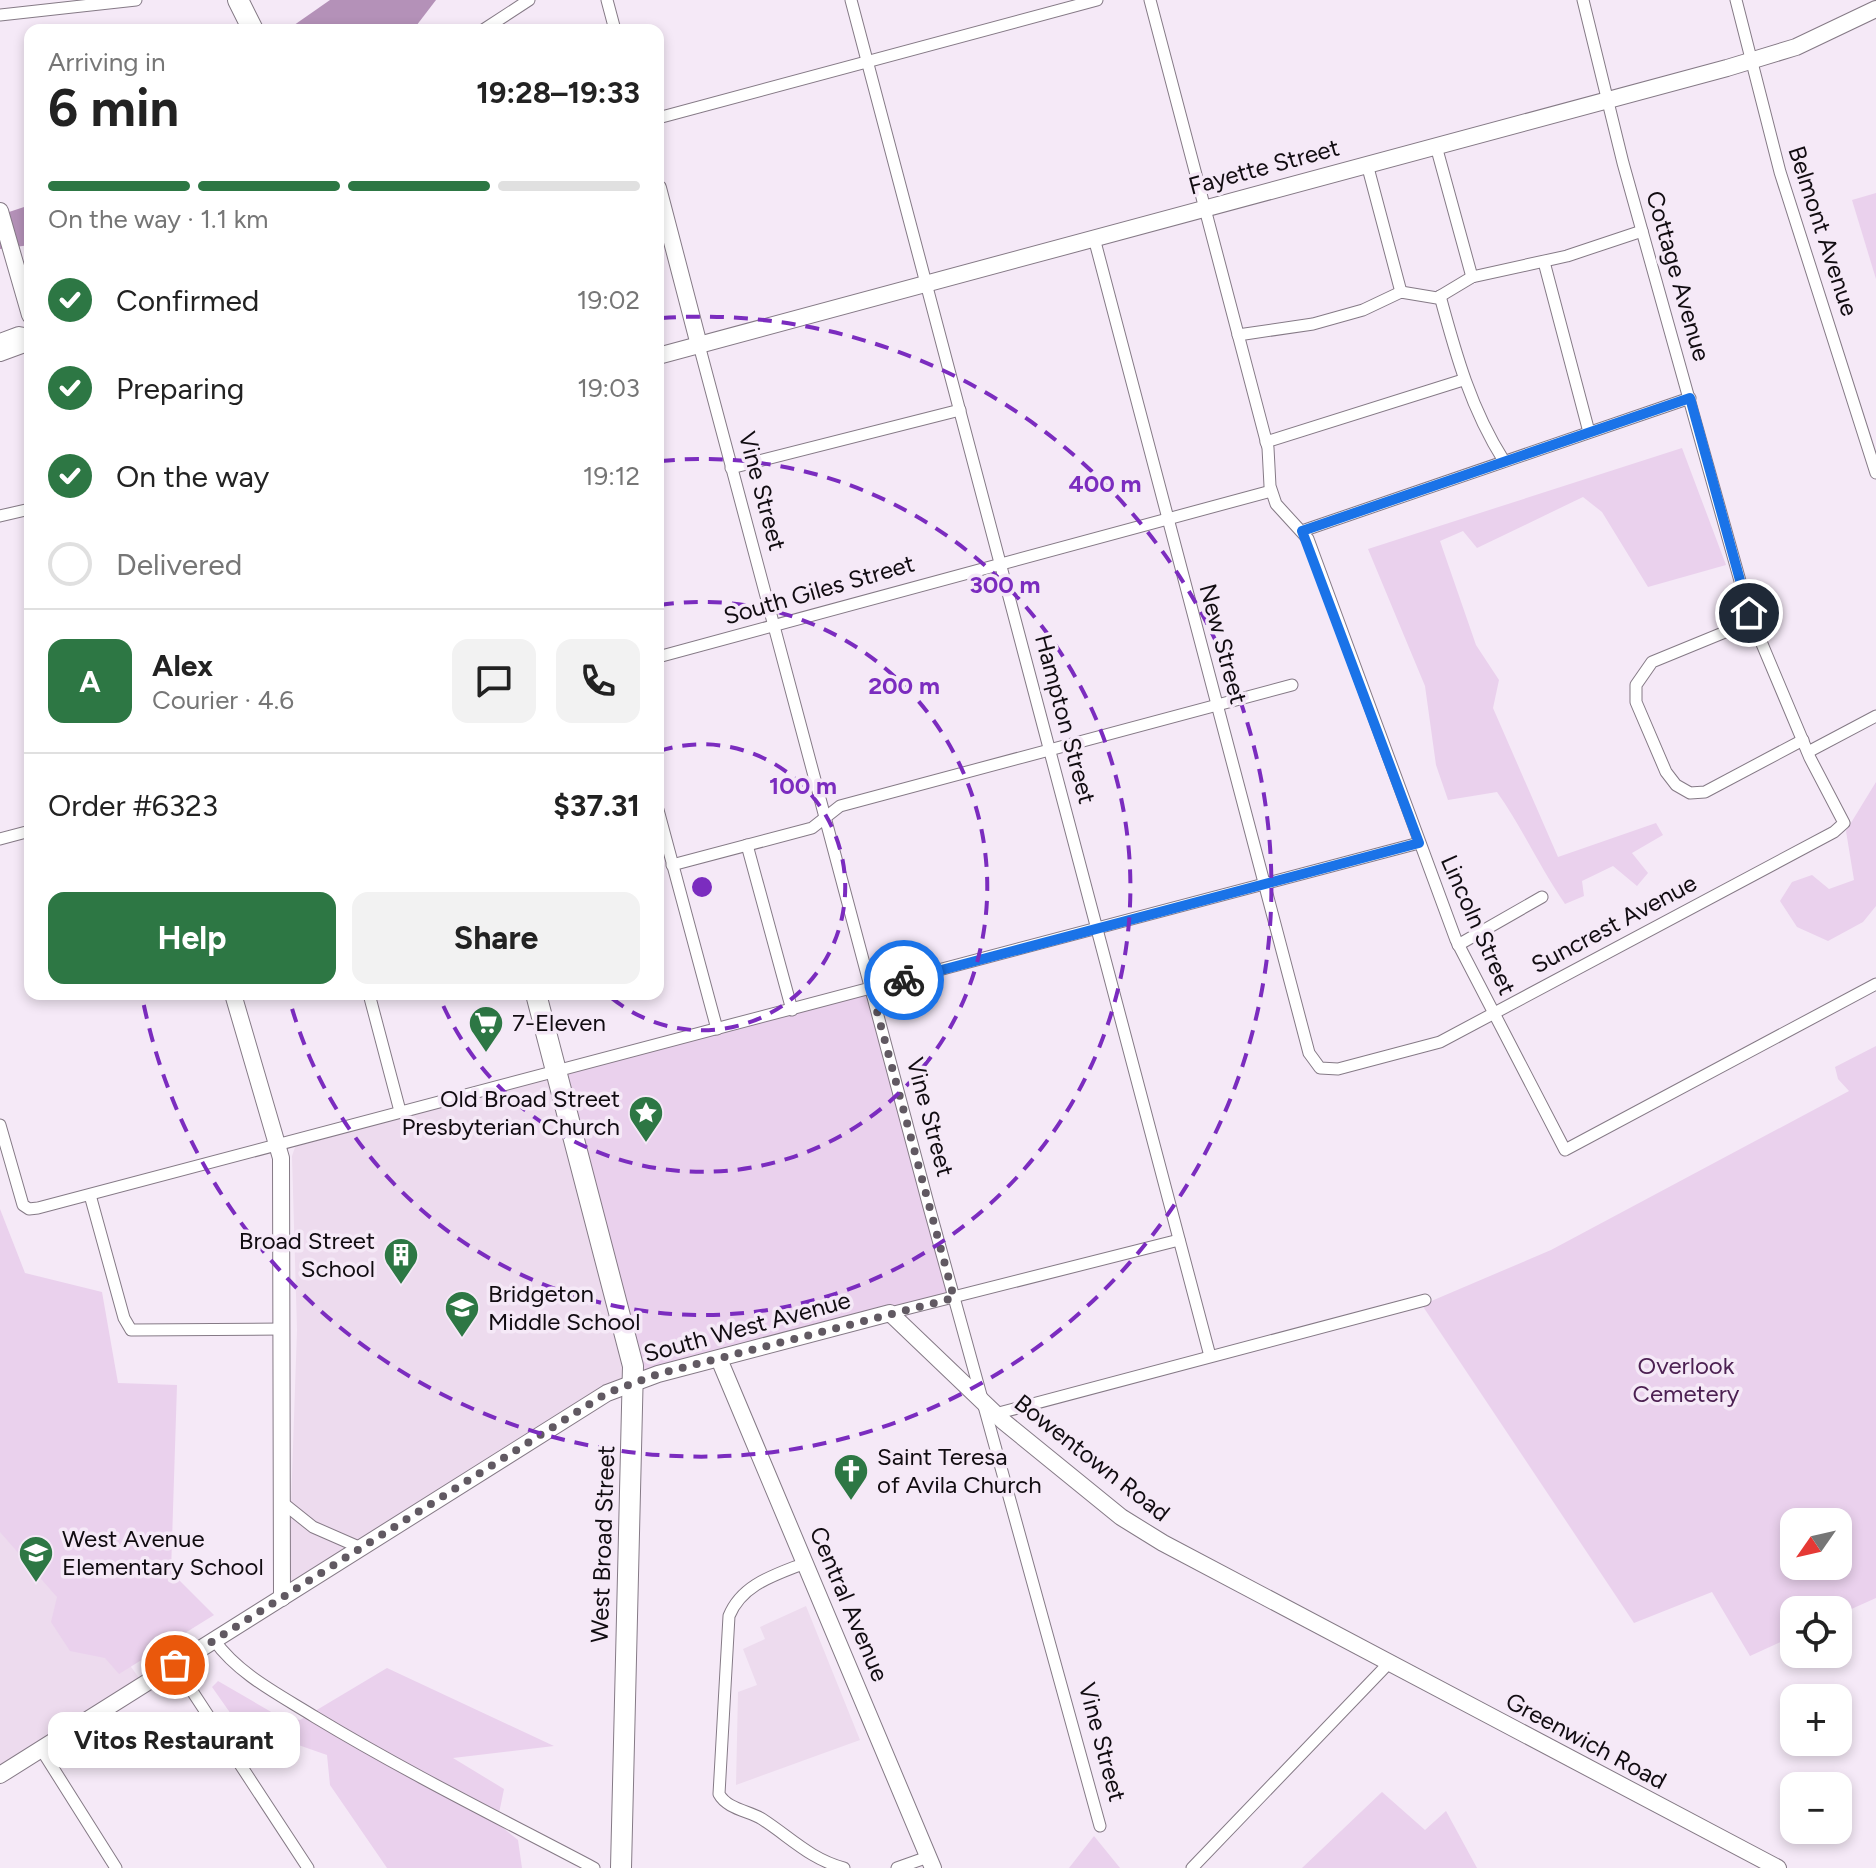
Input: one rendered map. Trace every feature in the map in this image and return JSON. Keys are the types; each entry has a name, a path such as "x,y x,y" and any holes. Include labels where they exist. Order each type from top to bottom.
{"highway":[{"path":"238,0 250,24"},
{"name":"West Broad Street","path":"538,1000 625,1325 634,1382 621,1868"}],"main road":[{"name":"Fayette Street","path":"664,354 1752,60 1796,47 1876,9"},
{"path":"0,211 24,295"},
{"name":"Vine Street","path":"664,211 699,345"},
{"path":"0,342 19,335 24,337"},
{"path":"0,353 24,342"},
{"path":"235,1000 281,1158 282,1598"},
{"name":"South West Avenue","path":"0,1775 607,1393 634,1382 890,1313"},
{"name":"Bowentown Road","path":"890,1313 989,1408 1121,1517 1192,1560 1372,1656"},
{"name":"Central Avenue","path":"719,1359 931,1862"},
{"name":"Greenwich Road","path":"1372,1656 1778,1868"}],"street":[{"path":"0,15 74,4 136,0"},
{"path":"492,24 529,0"},
{"path":"607,0 613,24"},
{"name":"Hampton Street","path":"851,0 1210,1356"},
{"path":"664,116 1097,0"},
{"path":"1150,0 1266,442 1271,463 1271,491 1283,514 1302,531 1690,398"},
{"name":"Cottage Avenue","path":"1583,0 1642,231 1752,621 1808,752 1844,818 1842,827"},
{"name":"Belmont Avenue","path":"1736,0 1790,207 1876,473"},
{"path":"1436,146 1472,277"},
{"path":"1367,164 1401,292"},
{"path":"1238,335 1313,324 1363,310 1401,292 1429,298 1440,296 1472,277 1544,262 1642,231"},
{"name":"New Street","path":"1094,238 1312,1060"},
{"path":"1544,262 1589,432"},
{"path":"1440,296 1463,380 1504,461"},
{"name":"Vine Street","path":"699,345 954,1298 989,1408 1100,1826"},
{"path":"1266,442 1463,380"},
{"path":"731,468 960,410"},
{"name":"South Giles Street","path":"664,655 1271,491"},
{"path":"0,516 24,510"},
{"name":"Lincoln Street","path":"1302,531 1458,945 1565,1150 1876,984"},
{"path":"1752,621 1652,662 1636,685 1636,702 1666,772 1676,785 1690,793 1705,792 1803,740"},
{"path":"672,865 812,828 840,806 1292,685"},
{"path":"1808,752 1876,716"},
{"name":"Suncrest Avenue","path":"1312,1060 1320,1068 1338,1069 1440,1042 1842,827"},
{"path":"0,839 24,833"},
{"path":"0,1125 22,1202 33,1209 1419,843"},
{"path":"664,845 717,1029"},
{"path":"747,845 792,1010"},
{"path":"1458,945 1542,897"},
{"path":"371,1000 400,1111"},
{"path":"90,1195 128,1328 283,1329"},
{"name":"South West Avenue","path":"890,1313 1179,1240"},
{"path":"989,1408 1210,1356 1425,1300"},
{"path":"283,1503 313,1527 361,1548"},
{"path":"805,1563 758,1583 734,1603 729,1616 719,1794 727,1803 759,1817 805,1852 844,1868"},
{"path":"214,1640 226,1657 266,1687 359,1744 594,1868"},
{"path":"1192,1868 1388,1664"},
{"path":"175,1665 308,1868"},
{"path":"41,1749 116,1868"},
{"path":"897,1868 931,1862"}],"shaded area":[{"path":"330,0 436,0 418,24 296,24"},
{"path":"24,207 24,246 0,249 0,215"},
{"name":"Bridgeton Middle School","path":"557,1071 634,1382 282,1598 290,1535 297,1330 292,1156 295,1147"},
{"name":"West Avenue Elementary School","path":"0,1484 144,1685 0,1775"},
{"path":"806,1606 860,1740 736,1785 738,1692 757,1685 743,1649 765,1639 760,1627"}],"green space":[{"path":"1876,193 1876,279 1852,200"},
{"path":"1682,448 1726,565 1648,587 1602,512 1583,497 1477,548 1463,531 1440,541 1476,645 1499,680 1493,708 1558,857 1656,823 1663,835 1632,853 1648,873 1637,886 1613,866 1582,881 1584,896 1565,904 1497,792 1448,800 1436,765 1425,686 1368,549"},
{"path":"1876,782 1876,906 1863,922 1828,941 1797,927 1780,901 1792,882 1812,875 1829,889 1854,880 1846,831"},
{"path":"871,989 954,1298 634,1382 557,1071"},
{"name":"Overlook Cemetery","path":"1876,1046 1876,1598 1852,1609 1852,1596 1780,1596 1780,1642 1750,1656 1712,1592 1634,1623 1422,1305 1551,1250 1849,1091 1838,1079 1835,1067"},
{"path":"0,1209 25,1273 102,1292 118,1383 177,1385 171,1572 214,1615 119,1674 105,1658 70,1651 51,1622 57,1597 0,1532"},
{"path":"387,1668 554,1746 453,1758 504,1789 497,1823 518,1840 522,1868 387,1868 330,1785 327,1755 238,1724 212,1687 218,1681 273,1713 300,1720"},
{"path":"1382,1792 1425,1830 1446,1811 1477,1868 1302,1868"},
{"path":"1094,1836 1120,1868 1069,1868"}],"way so far":[{"path":"175,1665 607,1393 658,1374 954,1298 871,989 904,980"}],"place":[{"name":"7-Eleven","path":"486,1054"},
{"name":"Old Broad Street Presbyterian Church","path":"646,1144"},
{"name":"Broad Street School","path":"401,1286"},
{"name":"Bridgeton Middle School","path":"462,1339"},
{"name":"Saint Teresa of Avila Church","path":"851,1502"},
{"name":"West Avenue Elementary School","path":"36,1584"},
{"name":"Vitos Restaurant","path":"175,1665"}],"route":[{"path":"904,980 1419,843 1308,539 1302,531 1690,398 1749,613"}]}
